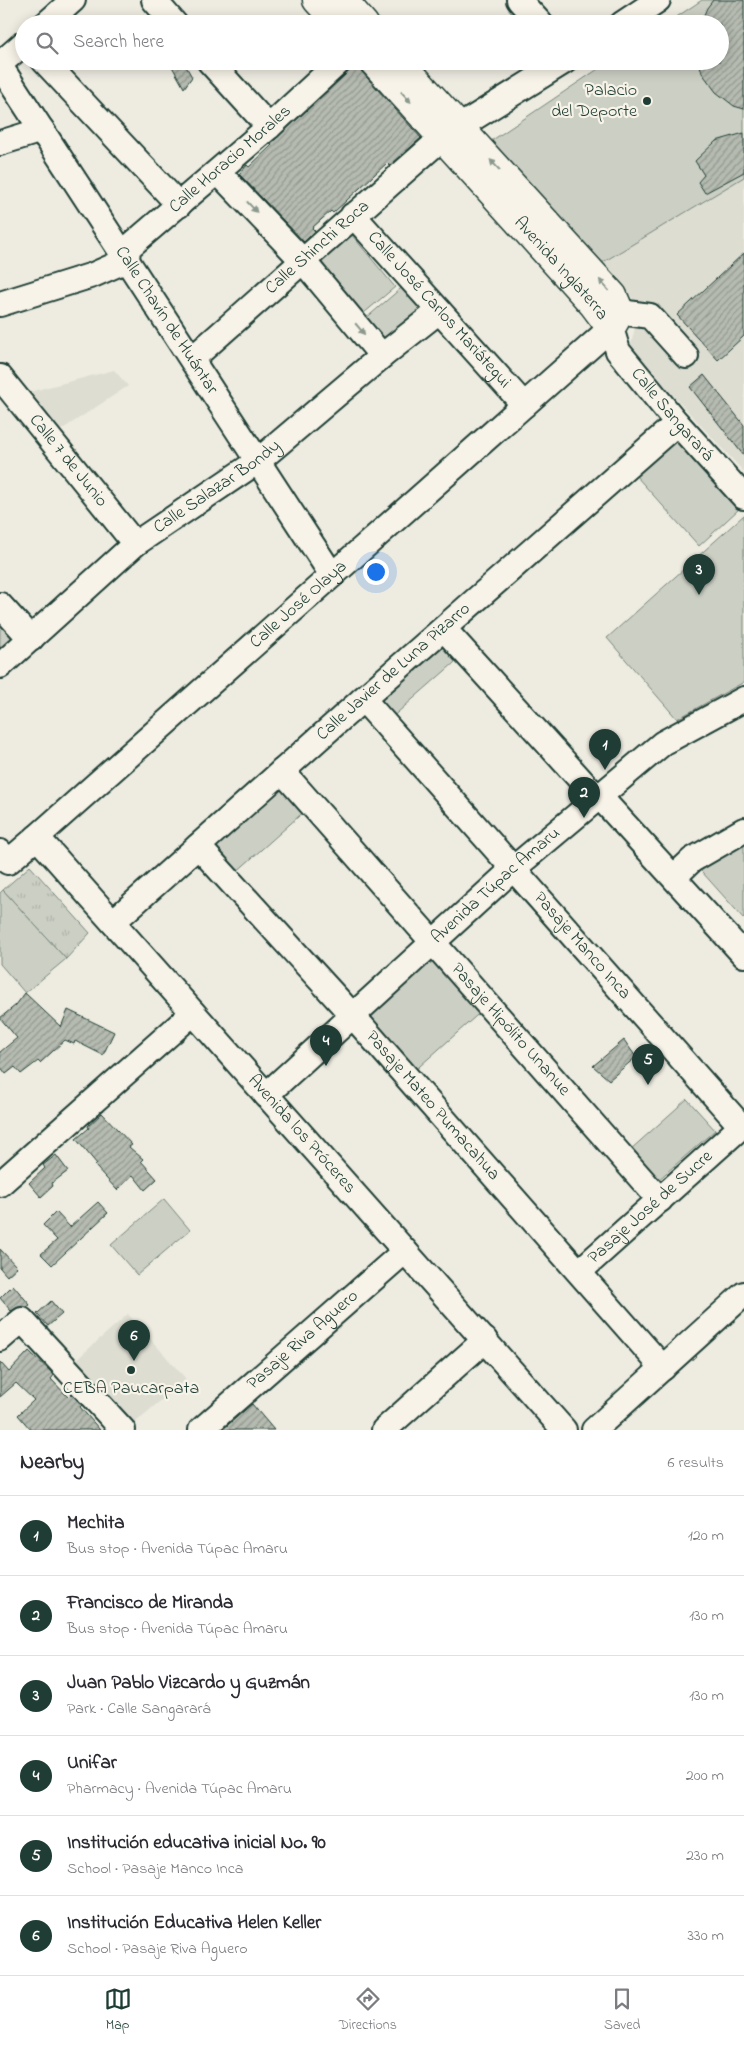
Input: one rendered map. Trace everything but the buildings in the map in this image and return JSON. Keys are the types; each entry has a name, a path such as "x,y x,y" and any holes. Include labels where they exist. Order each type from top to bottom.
{"main road":[{"path":"318,0 331,15"},
{"path":"343,0 356,15"},
{"name":"Avenida Inglaterra","path":"383,70 451,132"},
{"name":"Avenida Inglaterra","path":"406,70 451,132 593,304 615,320"}],"street":[{"path":"56,15 73,0"},
{"path":"154,0 167,15"},
{"path":"519,0 533,15"},
{"path":"636,15 658,0"},
{"path":"0,65 15,51"},
{"name":"Calle Chavín de Huántar","path":"0,65 332,575"},
{"path":"52,70 179,205"},
{"path":"217,70 269,127"},
{"name":"Calle Horacio Morales","path":"128,260 128,248 218,172 330,70"},
{"name":"Calle Shinchi Roca","path":"192,359 353,215 451,132 551,70"},
{"path":"0,143 42,130"},
{"path":"218,172 303,261 382,356"},
{"name":"Calle José Carlos Mariátegui","path":"353,215 524,405"},
{"path":"0,304 93,275 128,260"},
{"name":"Calle Salazar Bondy","path":"0,666 135,544 258,461 382,356 439,311"},
{"path":"615,320 650,316 686,356"},
{"name":"Calle José Olaya","path":"4,857 37,837 524,405 615,320"},
{"name":"Calle Sangarará","path":"615,320 618,351 677,423 744,497"},
{"name":"Calle 7 de Junio","path":"0,377 135,544"},
{"name":"Calle Javier de Luna Pizarro","path":"113,922 362,699 677,423"},
{"path":"0,605 31,639"},
{"path":"444,629 589,789 600,797 744,955"},
{"name":"Pasaje Manco Inca","path":"362,699 743,1125"},
{"name":"Avenida Túpac Amaru","path":"266,1095 513,869 663,743 744,699"},
{"name":"Pasaje Hipólito Unanue","path":"282,771 660,1200"},
{"path":"674,877 692,860 744,830"},
{"name":"Avenida los Próceres","path":"37,837 564,1430"},
{"name":"Pasaje Mateo Pumacahua","path":"198,846 353,1016 580,1271 663,1368"},
{"path":"0,1184 193,1013"},
{"name":"Pasaje José de Sucre","path":"580,1271 743,1125"},
{"name":"Pasaje Riva Aguero","path":"201,1430 405,1251"},
{"path":"594,1430 744,1294"},
{"path":"0,1339 22,1320 123,1430"},
{"path":"394,1427 484,1340"}],"shaded area":[{"path":"744,177 744,472 630,349 640,306 600,264"},
{"path":"114,370 128,386 58,432 29,392"},
{"name":"CEBA Paucarpata","path":"128,1314 186,1379 132,1425 76,1360"}],"green space":[{"name":"Palacio del Deporte","path":"702,0 744,0 744,177 600,264 491,141 597,70 729,70 729,15 680,15"},
{"path":"351,234 395,287 364,313 320,260"},
{"path":"407,283 426,306 384,343 364,320"},
{"path":"676,439 739,509 699,546 636,476"},
{"path":"744,515 744,682 677,719 607,638"},
{"path":"0,616 16,635 0,654"},
{"path":"444,635 462,656 389,720 371,700"},
{"path":"283,780 308,808 234,874 209,846"},
{"path":"744,834 744,919 694,863"},
{"path":"30,866 90,933 66,959 3,890"},
{"path":"3,890 66,959 25,993 0,964 0,893"},
{"path":"436,951 485,1008 411,1074 361,1017"},
{"path":"687,1099 715,1130 657,1181 630,1150"},
{"path":"164,1199 190,1230 137,1275 111,1245"}],"place":[{"name":"Palacio del Deporte","path":"647,101"},
{"name":"Juan Pablo Vizcardo y Guzmán","path":"699,595"},
{"name":"Mechita","path":"605,770"},
{"name":"Francisco de Miranda","path":"584,818"},
{"name":"Unifar","path":"326,1066"},
{"name":"Institución educativa inicial No. 90","path":"648,1085"},
{"name":"Institución Educativa Helen Keller","path":"134,1361"},
{"name":"CEBA Paucarpata","path":"131,1370"}]}
